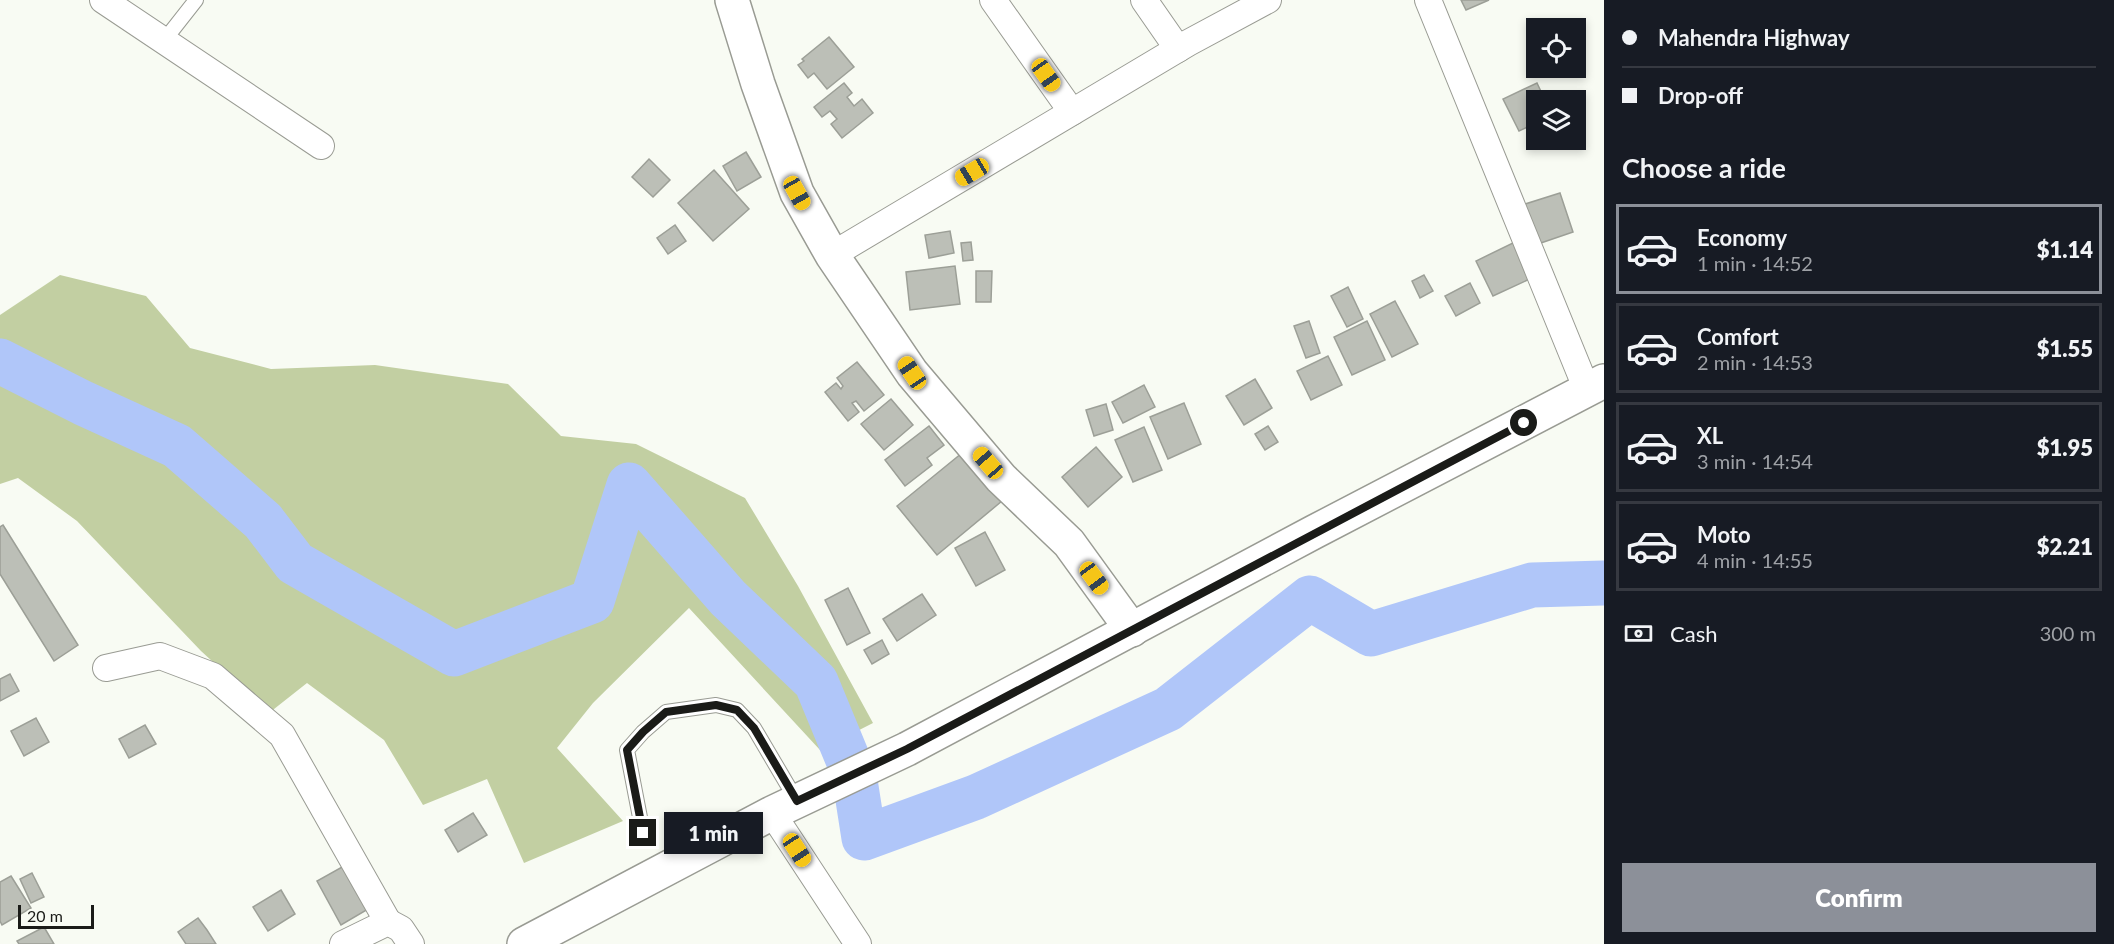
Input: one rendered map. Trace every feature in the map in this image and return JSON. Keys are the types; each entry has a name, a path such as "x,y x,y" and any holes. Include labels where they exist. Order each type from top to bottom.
{"main road":[{"path":"732,0 758,84 797,193 832,255 912,373 1001,478 1069,543 1132,630"},
{"path":"524,944 795,802 907,749 1596,385"}],"street":[{"path":"103,0 321,146"},
{"path":"993,0 1072,112"},
{"path":"1144,0 1178,49"},
{"path":"832,255 1178,49 1268,0"},
{"path":"1428,0 1596,385"},
{"path":"106,668 160,656 171,660 213,676 282,735 388,922 401,929 411,944"},
{"path":"795,802 858,944"},
{"path":"343,944 388,922"}],"lane":[{"path":"163,42 196,0"},
{"path":"643,833 627,750 666,712 716,705 737,710 754,728 795,802"}],"green space":[{"path":"60,275 146,296 190,348 271,369 375,365 508,384 561,436 636,444 745,498 798,586 873,723 820,750 689,608 593,703 557,748 623,821 524,863 487,779 423,805 384,740 307,683 269,713 201,651 77,521 18,478 0,484 0,315"}],"building":[{"path":"1461,0 1489,0 1466,10"},
{"path":"829,37 854,67 827,89 814,73 808,78 798,65"},
{"path":"844,83 852,93 847,97 854,106 862,99 873,113 842,138 831,124 837,119 830,111 822,117 814,107"},
{"path":"1537,83 1540,90 1526,90 1526,128 1519,131 1503,99"},
{"path":"746,152 761,177 737,191 723,166"},
{"path":"649,159 670,180 653,197 632,177"},
{"path":"714,170 749,209 713,241 678,203"},
{"path":"1560,193 1573,232 1535,245 1522,205"},
{"path":"675,225 686,241 668,254 657,238"},
{"path":"950,231 954,253 929,258 925,235"},
{"path":"1517,241 1534,277 1493,296 1476,261"},
{"path":"971,242 973,260 963,261 961,243"},
{"path":"955,266 960,304 910,310 906,272"},
{"path":"976,271 992,271 991,302 976,302"},
{"path":"1424,275 1433,291 1420,298 1412,281"},
{"path":"1470,283 1480,303 1456,316 1445,296"},
{"path":"1348,287 1363,319 1347,327 1331,296"},
{"path":"1395,301 1418,344 1392,357 1370,314"},
{"path":"1309,321 1320,353 1306,358 1294,326"},
{"path":"1367,321 1385,360 1352,375 1334,337"},
{"path":"1328,356 1342,385 1311,400 1297,371"},
{"path":"857,362 884,395 864,411 856,401 852,403 859,412 848,421 825,392 836,383 841,389 843,386 837,378"},
{"path":"1255,379 1272,408 1244,425 1226,396"},
{"path":"1144,385 1155,407 1123,423 1112,402"},
{"path":"891,399 913,425 884,450 861,424"},
{"path":"1184,403 1201,444 1168,459 1150,417"},
{"path":"1106,404 1113,430 1094,436 1086,410"},
{"path":"929,426 944,445 927,458 932,465 905,486 885,460"},
{"path":"1268,426 1278,442 1265,450 1255,434"},
{"path":"1144,427 1162,470 1133,482 1115,440"},
{"path":"1096,447 1122,477 1088,507 1062,477"},
{"path":"962,453 1002,501 937,555 897,506"},
{"path":"3,525 78,645 54,661 0,574 0,527"},
{"path":"985,532 1005,570 976,586 955,548"},
{"path":"848,588 870,633 847,645 825,600"},
{"path":"922,594 936,615 897,641 883,619"},
{"path":"882,640 889,654 872,664 864,650"},
{"path":"10,674 19,691 0,701 0,679"},
{"path":"36,718 49,742 24,756 11,731"},
{"path":"145,725 156,744 129,758 119,739"},
{"path":"473,813 487,835 458,852 445,830"},
{"path":"351,862 375,905 341,925 317,881"},
{"path":"32,873 44,897 31,903 20,879"},
{"path":"11,876 31,908 2,925 0,921 0,882"},
{"path":"281,890 295,914 268,931 253,907"},
{"path":"198,918 216,944 186,944 178,932"},
{"path":"44,927 54,944 19,944 17,941"}],"waterway":[{"path":"0,361 83,403 177,446 263,521 295,563 454,654 592,601 629,485 728,598 816,682 854,774 864,838 976,797 1168,709 1310,598 1371,634 1532,585 1604,583"}],"route":[{"path":"643,833 627,750 666,712 716,705 737,710 754,728 797,801 907,749 1524,423"}]}
